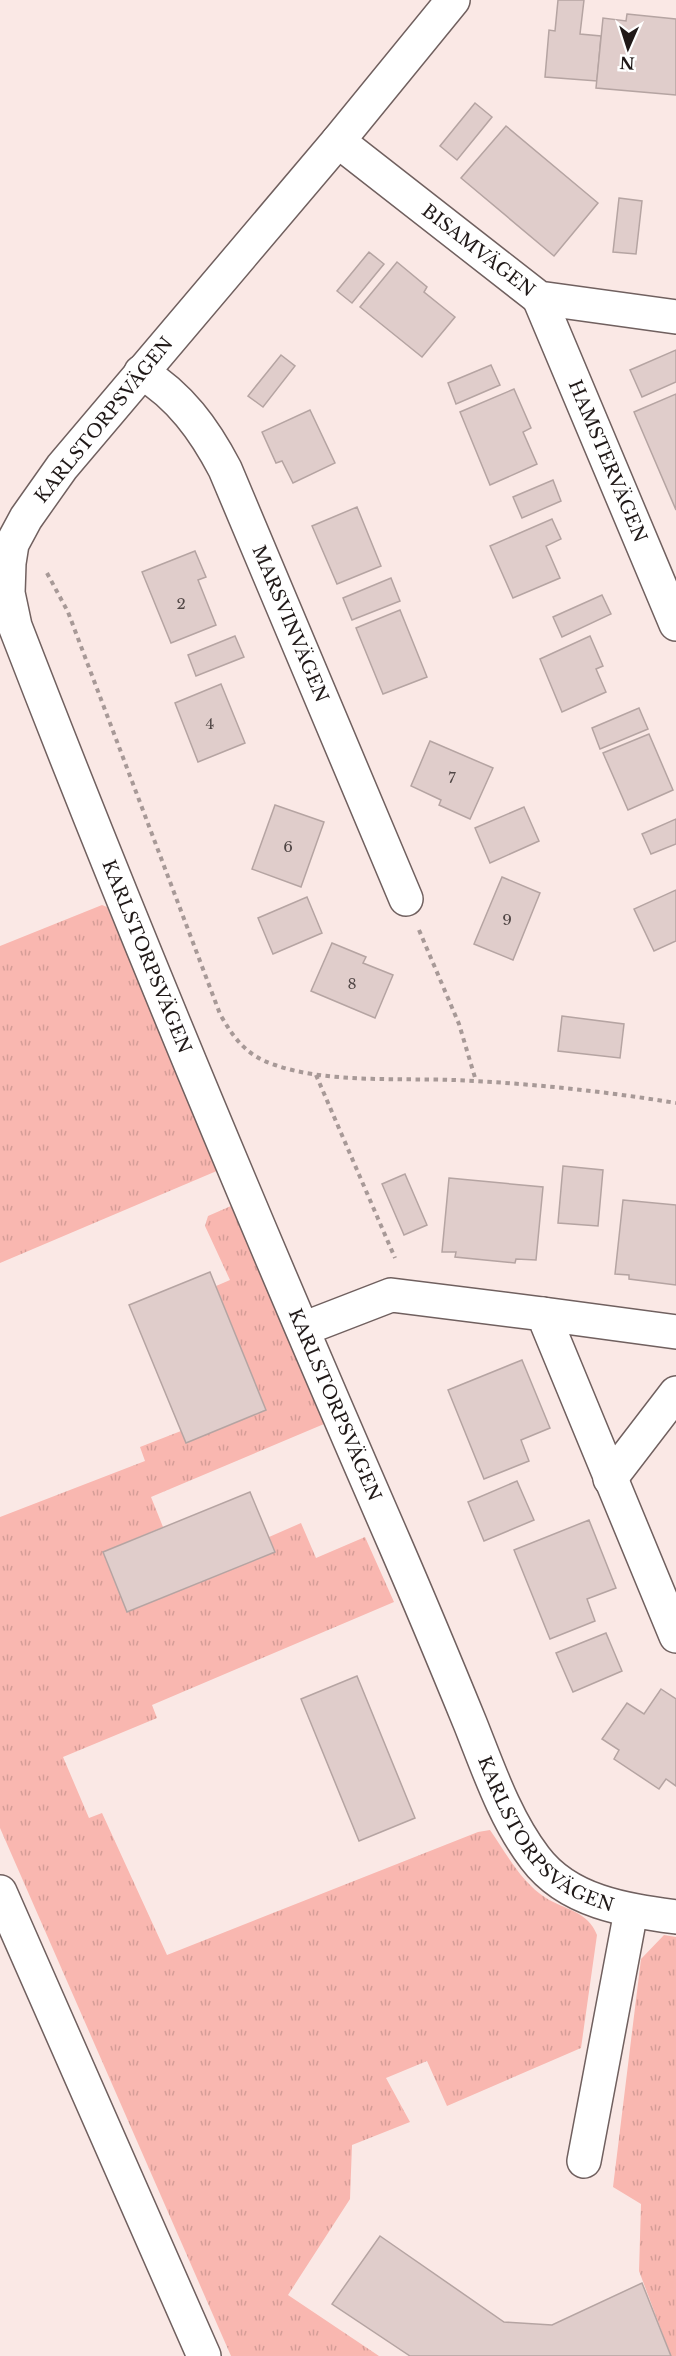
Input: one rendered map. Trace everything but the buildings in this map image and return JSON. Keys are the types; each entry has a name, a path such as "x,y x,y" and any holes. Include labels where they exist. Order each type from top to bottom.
{"street":[{"name":"KARLSTORPSVÄGEN","path":"453,0 338,141 62,467 26,518 12,543 8,593 15,626 108,867 428,1620 499,1794 535,1858 554,1879 579,1894 631,1911 676,1917"},
{"name":"BISAMVÄGEN","path":"338,141 539,298 676,317"},
{"name":"HAMSTERVÄGEN","path":"539,298 676,624"},
{"name":"MARSVINVÄGEN","path":"141,372 164,387 191,414 208,436 225,469 406,899"},
{"path":"303,1329 391,1296 676,1332"},
{"path":"543,1314 676,1636"},
{"path":"610,1479 676,1393"},
{"path":"0,1892 204,2356"},
{"path":"584,2161 631,1911"}],"path":[{"path":"9,563 34,565 47,573 68,612 200,965 220,1014 234,1039 248,1053 274,1065 316,1075 476,1081 676,1103"},
{"path":"406,899 459,1024 476,1081"},
{"path":"316,1075 412,1297"}],"green space":[{"path":"102,905 107,907 219,1170 0,1263 0,946"},
{"path":"231,1206 324,1424 151,1497 163,1527 103,1552 127,1612 274,1552 269,1537 301,1523 316,1558 365,1537 394,1602 152,1705 157,1718 63,1757 89,1818 102,1813 167,1955 478,1832 490,1830 529,1884 546,1898 582,1916 593,1927 597,1935 581,2048 447,2106 427,2061 386,2078 410,2122 352,2145 350,2199 288,2295 379,2356 231,2356 0,1828 0,1517 145,1461 140,1447 181,1431 186,1442 266,1410 216,1286 230,1280 205,1226 208,1216"},
{"path":"664,1935 676,1937 676,2356 671,2356 639,2271 641,2204 613,2187 641,1959"}]}
